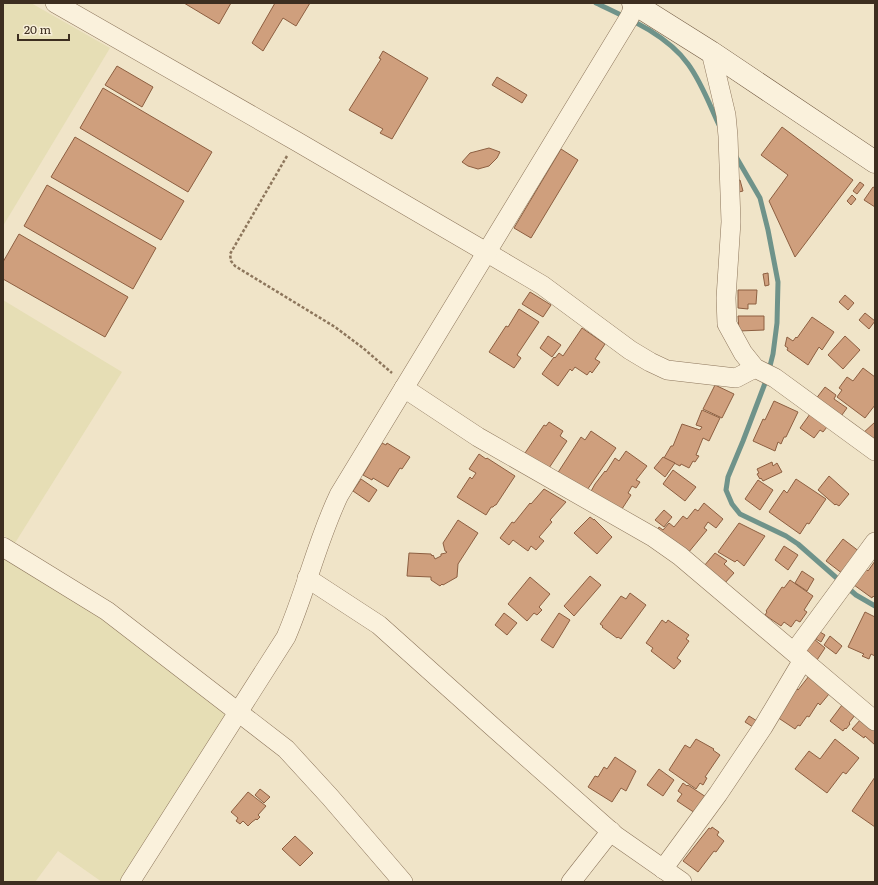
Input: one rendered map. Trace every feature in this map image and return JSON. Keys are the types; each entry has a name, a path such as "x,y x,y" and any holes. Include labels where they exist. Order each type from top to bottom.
{"street":[{"path":"55,3 486,252 542,286 630,350 650,362 667,370 736,378 764,372"},
{"path":"130,882 286,637 296,613 328,518 339,495 632,10 711,52 875,162"},
{"path":"711,52 726,115 728,136 731,222 726,298 727,324 743,353 764,372 875,451"},
{"path":"405,386 478,437 653,536 680,556 875,721"},
{"path":"663,870 718,794 750,745 798,656 844,585 875,542"},
{"path":"3,547 107,611 286,749 330,797 403,882"},
{"path":"308,578 379,625 611,831 663,870 682,882"},
{"path":"571,882 611,831"}],"path":[{"path":"296,141 230,254 231,261 235,266 335,326 363,348 405,386"}],"shaded area":[{"path":"3,3 31,3 110,48 3,226"},
{"path":"3,300 122,372 15,543 3,535"},
{"path":"3,554 96,612 238,712 123,882 102,882 58,851 35,882 3,882"}],"building":[{"path":"184,3 231,3 219,24"},
{"path":"275,3 310,3 296,26 283,18 263,51 252,43"},
{"path":"383,51 428,78 392,139 380,133 383,129 349,110 381,59 379,58"},
{"path":"117,66 153,87 142,107 105,85"},
{"path":"497,77 527,95 522,103 492,85"},
{"path":"103,88 212,152 188,192 80,128"},
{"path":"782,127 853,180 795,257 769,201 788,175 761,155"},
{"path":"75,137 184,201 161,240 51,177"},
{"path":"489,148 500,152 497,158 489,166 478,169 468,166 462,162 470,153"},
{"path":"561,149 578,160 531,238 514,228"},
{"path":"740,180 743,191 739,192 736,181"},
{"path":"860,182 864,185 857,194 853,191"},
{"path":"47,185 156,248 133,289 24,226"},
{"path":"873,187 875,188 875,207 864,200"},
{"path":"852,195 856,199 851,205 847,201"},
{"path":"19,234 128,297 105,337 3,279 3,262"},
{"path":"768,273 769,285 765,286 763,274"},
{"path":"738,290 757,290 756,304 748,304 748,309 738,308"},
{"path":"530,292 551,305 543,317 522,304"},
{"path":"845,295 854,303 848,310 839,302"},
{"path":"519,309 539,322 517,355 521,358 514,368 489,352 506,326 508,327"},
{"path":"865,313 875,321 869,329 859,320"},
{"path":"738,316 764,316 764,330 739,331"},
{"path":"812,317 834,332 822,350 819,347 808,365 787,350 788,348 785,346 787,337 793,341 796,337 797,338"},
{"path":"582,328 605,344 595,359 600,362 592,373 590,371 587,375 575,367 572,371 570,369 558,386 542,374 554,357 555,358 559,353 563,356"},
{"path":"548,336 561,345 552,357 540,348"},
{"path":"845,336 860,350 843,369 828,355"},
{"path":"863,368 875,377 875,405 865,418 837,397 842,390 839,388 847,377 853,381"},
{"path":"715,385 734,394 722,418 703,409"},
{"path":"825,387 836,395 834,399 847,408 839,419 815,400"},
{"path":"774,401 798,412 786,437 784,437 781,444 778,442 775,451 753,441 763,419 765,420"},
{"path":"702,410 720,418 709,441 703,438 696,455 699,456 695,462 693,461 689,468 681,464 680,466 664,458 671,446 673,446 682,424 700,430 702,427 696,425"},
{"path":"810,414 827,427 823,432 820,430 814,438 800,428"},
{"path":"549,422 563,431 560,436 567,441 547,471 523,456 544,425 546,426"},
{"path":"875,422 875,444 861,435"},
{"path":"591,431 616,448 585,493 557,474 581,437 585,440"},
{"path":"382,443 386,445 387,443 410,457 402,469 400,468 388,487 373,478 372,480 363,475"},
{"path":"626,451 647,466 636,480 640,482 636,488 632,486 628,493 631,495 620,512 589,495 595,484 605,471 606,472 615,458 619,461"},
{"path":"479,454 515,476 496,505 491,507 486,515 457,497 470,477 472,479 476,473 469,469"},
{"path":"663,457 675,463 665,477 654,468"},
{"path":"772,462 773,466 777,463 782,472 763,481 757,474 759,473 757,469"},
{"path":"673,470 696,487 685,501 663,484"},
{"path":"829,476 849,494 839,506 836,504 835,505 818,490"},
{"path":"361,479 377,490 369,502 353,491"},
{"path":"796,479 826,499 809,524 807,523 800,534 769,512 784,490 787,493"},
{"path":"758,480 773,490 760,510 745,499"},
{"path":"544,489 566,502 550,520 552,522 539,537 544,541 536,550 531,546 528,551 513,540 509,545 500,538 512,522 514,523 530,503 531,504"},
{"path":"704,503 723,519 716,528 708,522 704,528 707,530 688,553 657,531 659,527 663,530 669,523 674,527 683,516 687,519 695,509 698,511"},
{"path":"664,510 672,517 664,527 655,520"},
{"path":"590,517 594,519 612,537 597,554 574,533"},
{"path":"458,520 478,533 458,564 457,577 440,586 431,580 431,577 407,576 409,553 431,554 435,559 441,556 441,554 446,553 447,552 445,551 443,543"},
{"path":"739,523 765,536 744,566 737,560 735,562 718,552"},
{"path":"843,539 860,552 843,574 826,561"},
{"path":"784,546 798,555 788,570 775,560"},
{"path":"715,553 727,561 724,564 734,573 724,584 704,566"},
{"path":"875,561 875,598 873,596 872,598 854,585 866,569 868,571"},
{"path":"802,571 814,579 807,591 795,583"},
{"path":"590,576 601,585 574,616 564,606"},
{"path":"530,577 550,594 539,607 542,610 537,615 534,613 527,621 508,604"},
{"path":"790,580 813,596 804,610 807,612 800,622 796,620 791,627 784,622 781,626 765,615 767,612 766,611 782,587 784,588"},
{"path":"630,593 646,605 621,639 618,637 617,638 600,624 621,596 626,599"},
{"path":"865,612 875,617 875,656 871,654 869,659 862,656 864,654 848,647"},
{"path":"504,613 517,623 507,635 495,625"},
{"path":"559,613 570,620 553,648 541,640"},
{"path":"662,620 666,623 668,620 689,635 686,639 689,641 677,658 681,661 674,669 651,651 653,648 646,643"},
{"path":"820,632 825,635 821,642 816,639"},
{"path":"830,636 842,646 836,654 824,645"},
{"path":"814,639 825,648 817,660 805,652"},
{"path":"809,676 829,694 820,705 818,703 809,717 807,716 800,726 798,725 795,729 777,717 796,688 798,690"},
{"path":"842,705 855,715 849,723 850,724 843,731 830,721"},
{"path":"749,716 757,721 753,727 745,722"},
{"path":"861,719 875,731 875,745 865,736 864,738 852,729"},
{"path":"696,739 714,749 713,750 720,755 705,777 707,778 703,785 700,783 696,789 669,770 685,745 690,748"},
{"path":"835,739 859,758 846,774 843,772 827,793 795,769 809,751 820,759"},
{"path":"615,757 636,771 626,791 621,788 612,802 588,787 595,776 598,777 604,767 607,769"},
{"path":"659,769 674,780 663,796 647,785"},
{"path":"875,777 875,827 852,811"},
{"path":"683,783 709,799 698,815 677,801 682,794 678,791"},
{"path":"260,789 270,797 264,803 255,795"},
{"path":"248,792 266,806 258,815 260,817 248,826 243,821 240,824 236,821 238,818 231,812"},
{"path":"712,827 719,832 717,835 724,841 716,852 714,851 698,872 683,861 709,828 711,829"},
{"path":"295,836 313,853 300,866 282,849"}],"waterway":[{"path":"596,3 646,28 669,44 688,64 698,79 720,127"},
{"path":"735,155 760,198 778,282 777,323 773,354 769,370"},
{"path":"767,378 728,477 726,490 732,504 740,514 786,536 798,544 856,595 875,606"}]}
